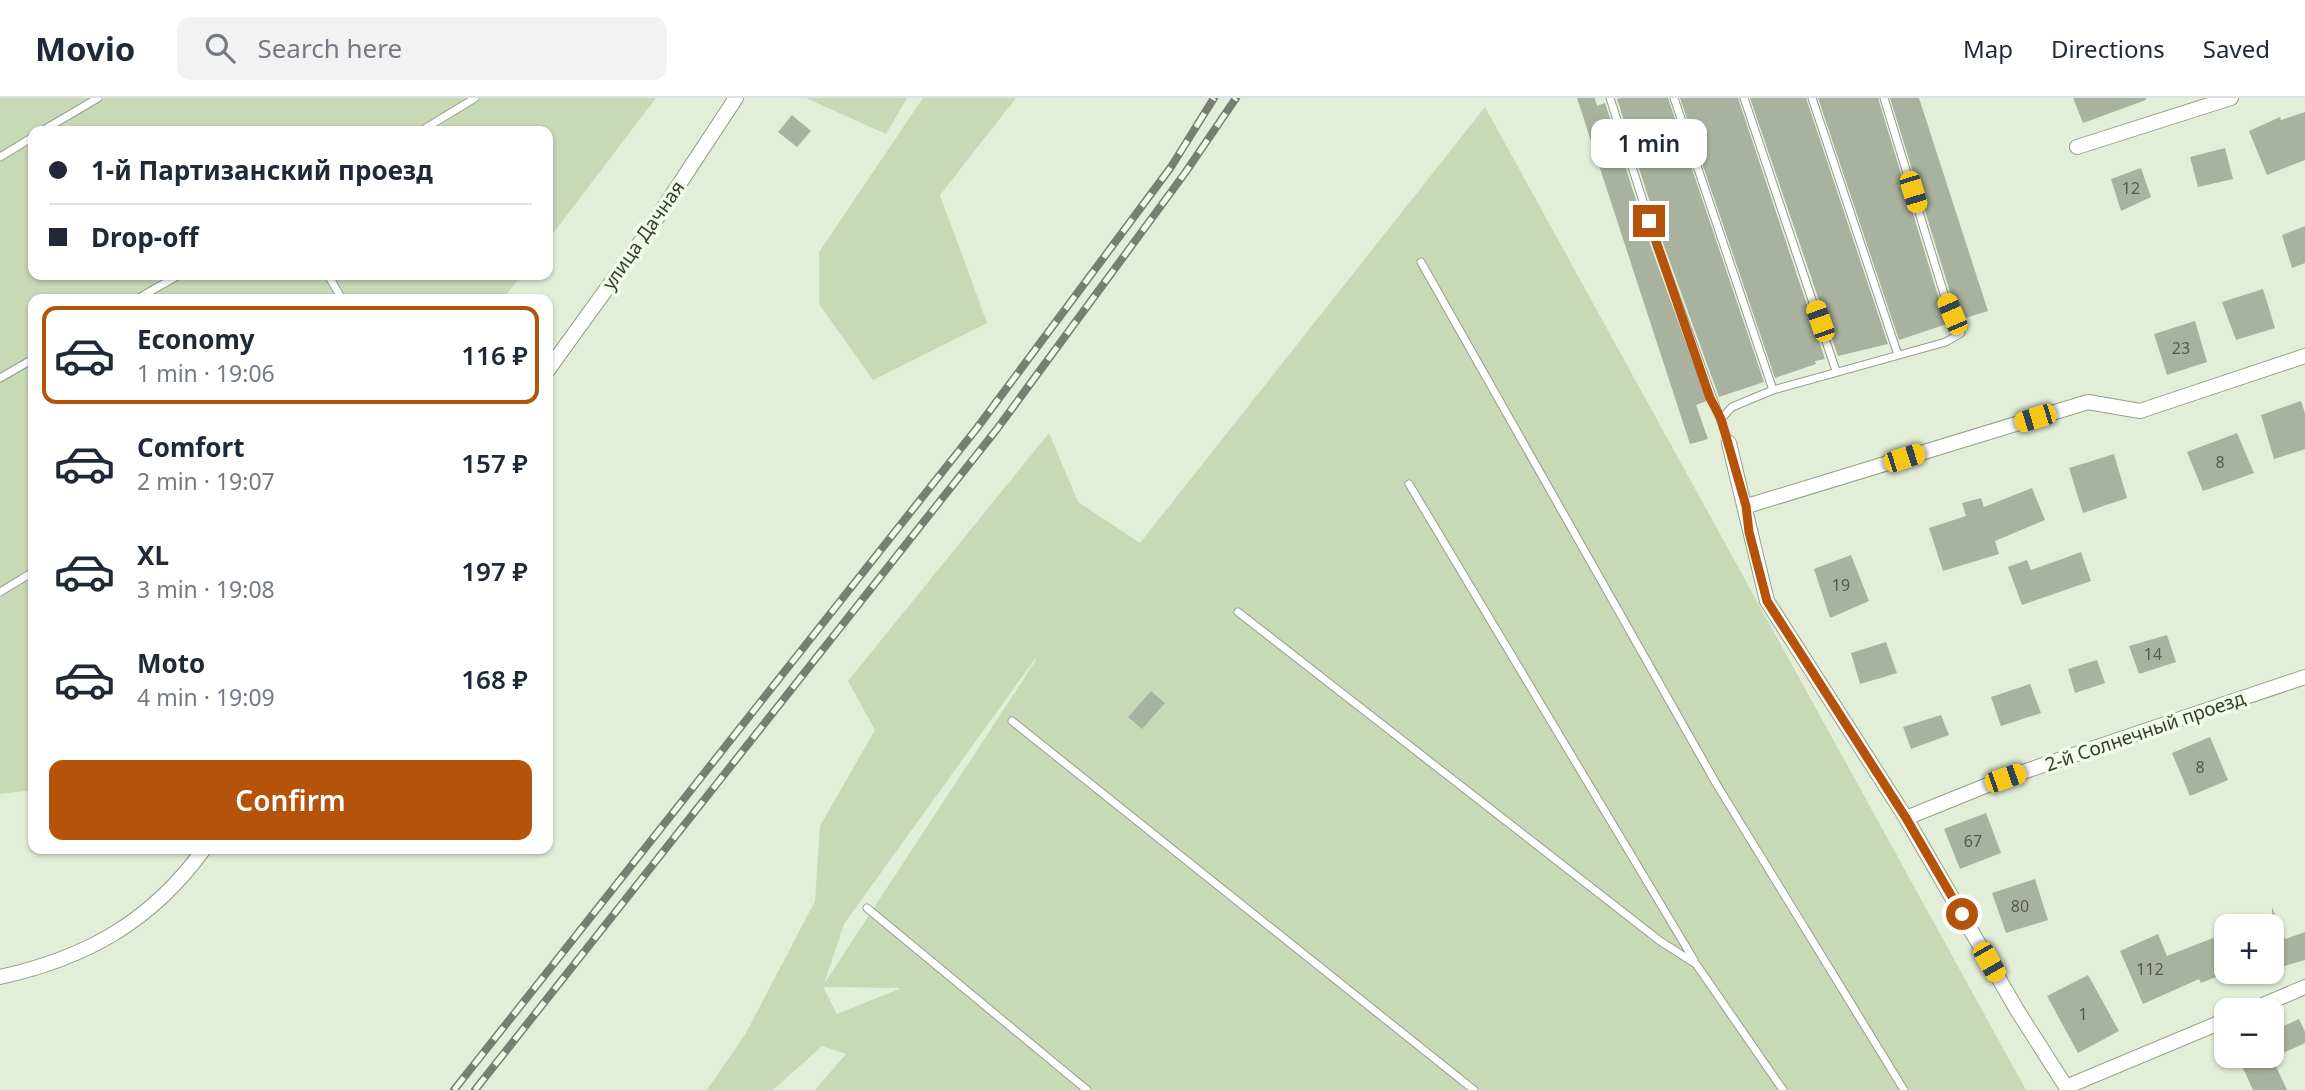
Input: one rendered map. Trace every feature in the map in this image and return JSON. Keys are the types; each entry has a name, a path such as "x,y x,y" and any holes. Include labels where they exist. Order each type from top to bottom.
{"street":[{"name":"улица Дачная","path":"553,363 647,233 736,98"},
{"path":"2077,147 2231,98"},
{"path":"1746,506 2088,402 2140,411 2305,356"},
{"path":"1729,443 1767,601 1906,818 2017,1010 2067,1088 2214,1025"},
{"name":"2-й Солнечный проезд","path":"1906,818 2005,778 2305,677"},
{"path":"0,977 61,961 130,923 174,886 200,854"},
{"path":"2279,998 2305,987"}],"lane":[{"path":"50,126 98,98"},
{"path":"429,126 475,98"},
{"path":"1610,98 1702,373 1729,443"},
{"path":"1674,98 1773,390"},
{"path":"1744,98 1836,371"},
{"path":"1812,98 1898,355"},
{"path":"1721,419 1732,407 1773,390 1946,342 1961,333 1944,294 1884,98"},
{"path":"0,157 28,140"},
{"path":"1421,262 1717,785 1904,1090"},
{"path":"146,294 170,280"},
{"path":"0,378 28,362"},
{"path":"1409,484 1696,964 1783,1090"},
{"path":"0,592 28,575"},
{"path":"1238,612 1660,942 1696,964"},
{"path":"1012,721 1474,1090"},
{"path":"867,908 1087,1090"}],"green space":[{"path":"0,98 656,98 553,233 553,126 28,126 28,280 518,280 507,294 28,294 28,791 0,794"},
{"path":"806,98 907,98 886,134"},
{"path":"923,98 1016,98 940,195 987,323 873,380 819,304 819,252"},
{"path":"1485,107 2026,1090 815,1090 846,1054 822,1046 773,1090 707,1090 746,1033 815,901 820,826 875,730 848,681 1049,433 1078,502 1140,543","holes":["1036,660 824,984 844,924","823,987 899,988 899,989 837,1014"]}],"building":[{"path":"1577,98 1595,98 1597,106 1605,103 1651,247 1707,401 1696,405 1708,439 1690,444"},
{"path":"1668,98 1764,382 1719,397 1663,243 1617,99"},
{"path":"1680,98 1738,98 1825,359 1815,361 1816,364 1775,378"},
{"path":"1750,98 1806,98 1888,344 1838,356"},
{"path":"1818,98 1878,98 1938,296 1950,323 1899,340"},
{"path":"1890,98 1919,98 1988,311 1962,319 1950,292"},
{"path":"2073,98 2146,98 2146,100 2083,123"},
{"path":"2305,112 2305,160 2267,175 2249,131 2280,117 2281,120"},
{"path":"792,115 811,131 797,147 778,132"},
{"path":"2225,148 2233,179 2198,187 2190,157"},
{"path":"2141,168 2151,197 2121,211 2111,179"},
{"path":"2305,226 2305,263 2292,268 2282,235"},
{"path":"2263,289 2275,328 2236,340 2222,302"},
{"path":"2195,321 2207,362 2167,375 2154,334"},
{"path":"2301,401 2305,413 2305,449 2274,459 2261,415"},
{"path":"2237,433 2254,473 2203,491 2187,452"},
{"path":"2114,454 2127,498 2083,513 2069,468"},
{"path":"2032,488 2045,520 1995,541 1999,554 1943,571 1929,528 1966,516 1962,503 1981,498 1984,507"},
{"path":"2081,552 2091,581 2022,605 2008,567 2027,560 2031,570"},
{"path":"1851,555 1869,601 1830,618 1814,569"},
{"path":"2167,635 2176,662 2139,674 2129,646"},
{"path":"1886,642 1897,673 1860,684 1851,653"},
{"path":"2097,660 2105,683 2075,693 2068,669"},
{"path":"2030,684 2041,713 2001,726 1991,697"},
{"path":"1151,691 1165,703 1142,729 1128,717"},
{"path":"1941,715 1949,735 1911,749 1903,727"},
{"path":"2210,737 2228,780 2190,796 2172,753"},
{"path":"1986,813 2001,853 1960,869 1944,829"},
{"path":"2035,879 2048,920 2006,933 1992,893"},
{"path":"2305,932 2305,960 2284,966 2284,937 2285,939"},
{"path":"2158,934 2167,956 2214,938 2214,978 2201,983 2199,979 2143,1004 2120,951"},
{"path":"2088,975 2119,1031 2078,1053 2047,996"},
{"path":"2299,1019 2305,1032 2305,1043 2284,1053 2284,1026"},
{"path":"2243,1068 2277,1068 2287,1090 2253,1090"}],"railway":[{"path":"454,1090 977,428 1171,167 1214,98"},
{"path":"475,1090 997,429 1185,173 1236,98"}],"route":[{"path":"1649,221 1710,398 1721,419 1746,506 1749,532 1767,601 1906,818 1962,914"}]}
